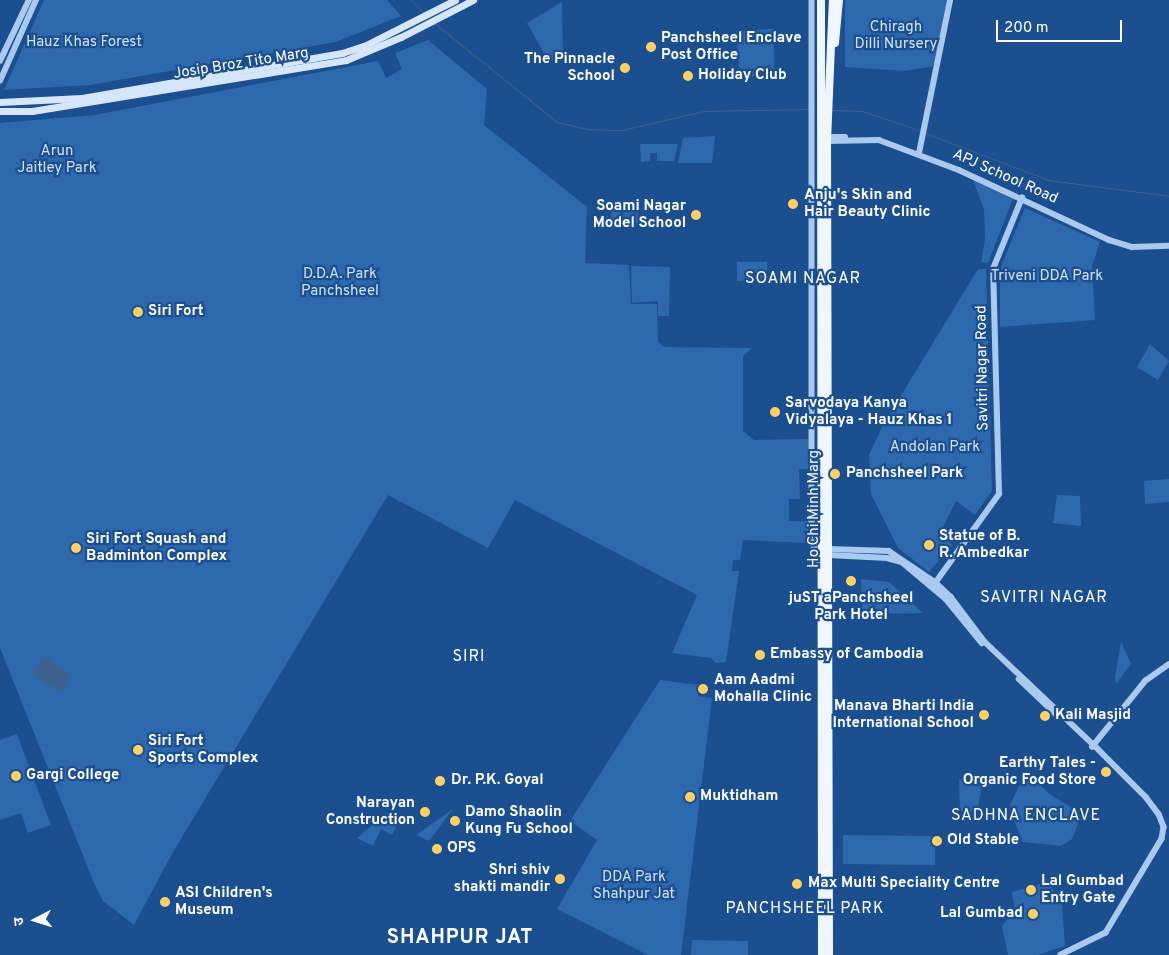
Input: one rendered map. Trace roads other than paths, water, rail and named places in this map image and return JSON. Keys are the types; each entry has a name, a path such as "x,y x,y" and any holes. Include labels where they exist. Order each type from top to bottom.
{"main road":[{"name":"Josip Broz Tito Marg","path":"0,111 27,111 304,69 346,60 418,23 433,11 455,0"},
{"name":"Josip Broz Tito Marg","path":"0,102 82,98 305,61 364,46 418,23 439,17 473,0"},
{"path":"821,0 822,87"},
{"path":"826,0 830,62"},
{"path":"822,87 833,0"},
{"path":"830,62 837,33 839,0"},
{"name":"Ho Chi Minh Marg","path":"822,955 821,565 825,138 830,62"},
{"name":"Ho Chi Minh Marg","path":"822,87 825,138 829,552 829,955"},
{"path":"27,102 32,108 27,111"}],"street":[{"path":"0,61 30,4 36,0"},
{"path":"812,0 812,521 815,556 821,565"},
{"path":"919,152 950,0"},
{"path":"0,81 30,4"},
{"path":"812,88 821,63"},
{"path":"825,138 878,138 919,152 1110,237 1131,244 1168,246"},
{"name":"APJ School Road","path":"919,152 1022,198 1109,240 1132,247 1168,246"},
{"name":"Savitri Nagar Road","path":"934,584 999,494 993,269 1022,198"},
{"path":"844,553 859,549 899,555 934,584 974,633 1154,806 1164,832 1106,933 1061,955"},
{"path":"859,549 859,557"},
{"path":"829,552 902,562 934,584"},
{"path":"1094,747 1145,681 1169,664"}],"waterway":[{"path":"411,0 424,13"},
{"path":"434,23 557,122 587,129 622,130 704,111 809,109"},
{"path":"831,110 862,111 921,131"},
{"path":"925,133 1048,180 1169,196"}],"place":[{"name":"Panchsheel Enclave Post Office","path":"651,47"},
{"name":"The Pinnacle School","path":"625,68"},
{"name":"Holiday Club","path":"688,76"},
{"name":"Anju's Skin and Hair Beauty Clinic","path":"793,204"},
{"name":"Soami Nagar Model School","path":"696,215"},
{"name":"Siri Fort","path":"138,312"},
{"name":"Sarvodaya Kanya Vidyalaya - Hauz Khas 1","path":"775,412"},
{"name":"Panchsheel Park","path":"835,474"},
{"name":"Statue of B. R. Ambedkar","path":"929,545"},
{"name":"Siri Fort Squash and Badminton Complex","path":"76,548"},
{"name":"juST aPanchsheel Park Hotel","path":"851,581"},
{"name":"Embassy of Cambodia","path":"760,655"},
{"name":"Aam Aadmi Mohalla Clinic","path":"703,689"},
{"name":"Manava Bharti India International School","path":"984,715"},
{"name":"Kali Masjid","path":"1045,716"},
{"name":"Siri Fort Sports Complex","path":"138,750"},
{"name":"Earthy Tales - Organic Food Store","path":"1106,772"},
{"name":"Gargi College","path":"16,776"},
{"name":"Dr. P.K. Goyal","path":"440,781"},
{"name":"Muktidham","path":"690,797"},
{"name":"Narayan Construction","path":"425,812"},
{"name":"Damo Shaolin Kung Fu School","path":"455,821"},
{"name":"Old Stable","path":"937,841"},
{"name":"OPS","path":"437,849"},
{"name":"Shri shiv shakti mandir","path":"560,879"},
{"name":"Max Multi Speciality Centre","path":"797,884"},
{"name":"Lal Gumbad Entry Gate","path":"1031,890"},
{"name":"ASI Children's Museum","path":"165,902"},
{"name":"Lal Gumbad","path":"1033,914"}],"district":[{"name":"SOAMI NAGAR","path":"803,279"},
{"name":"SAVITRI NAGAR","path":"1044,598"},
{"name":"SIRI","path":"469,657"},
{"name":"SADHNA ENCLAVE","path":"1026,816"},
{"name":"PANCHSHEEL PARK","path":"805,909"},
{"name":"SHAHPUR JAT","path":"460,938"}],"park label":[{"name":"Chiragh Dilli Nursery","path":"896,36"},
{"name":"Hauz Khas Forest","path":"84,43"},
{"name":"Arun Jaitley Park","path":"57,160"},
{"name":"Triveni DDA Park","path":"1047,277"},
{"name":"D.D.A. Park Panchsheel","path":"340,282"},
{"name":"Andolan Park","path":"935,448"},
{"name":"DDA Park Shahpur Jat","path":"634,886"}]}
